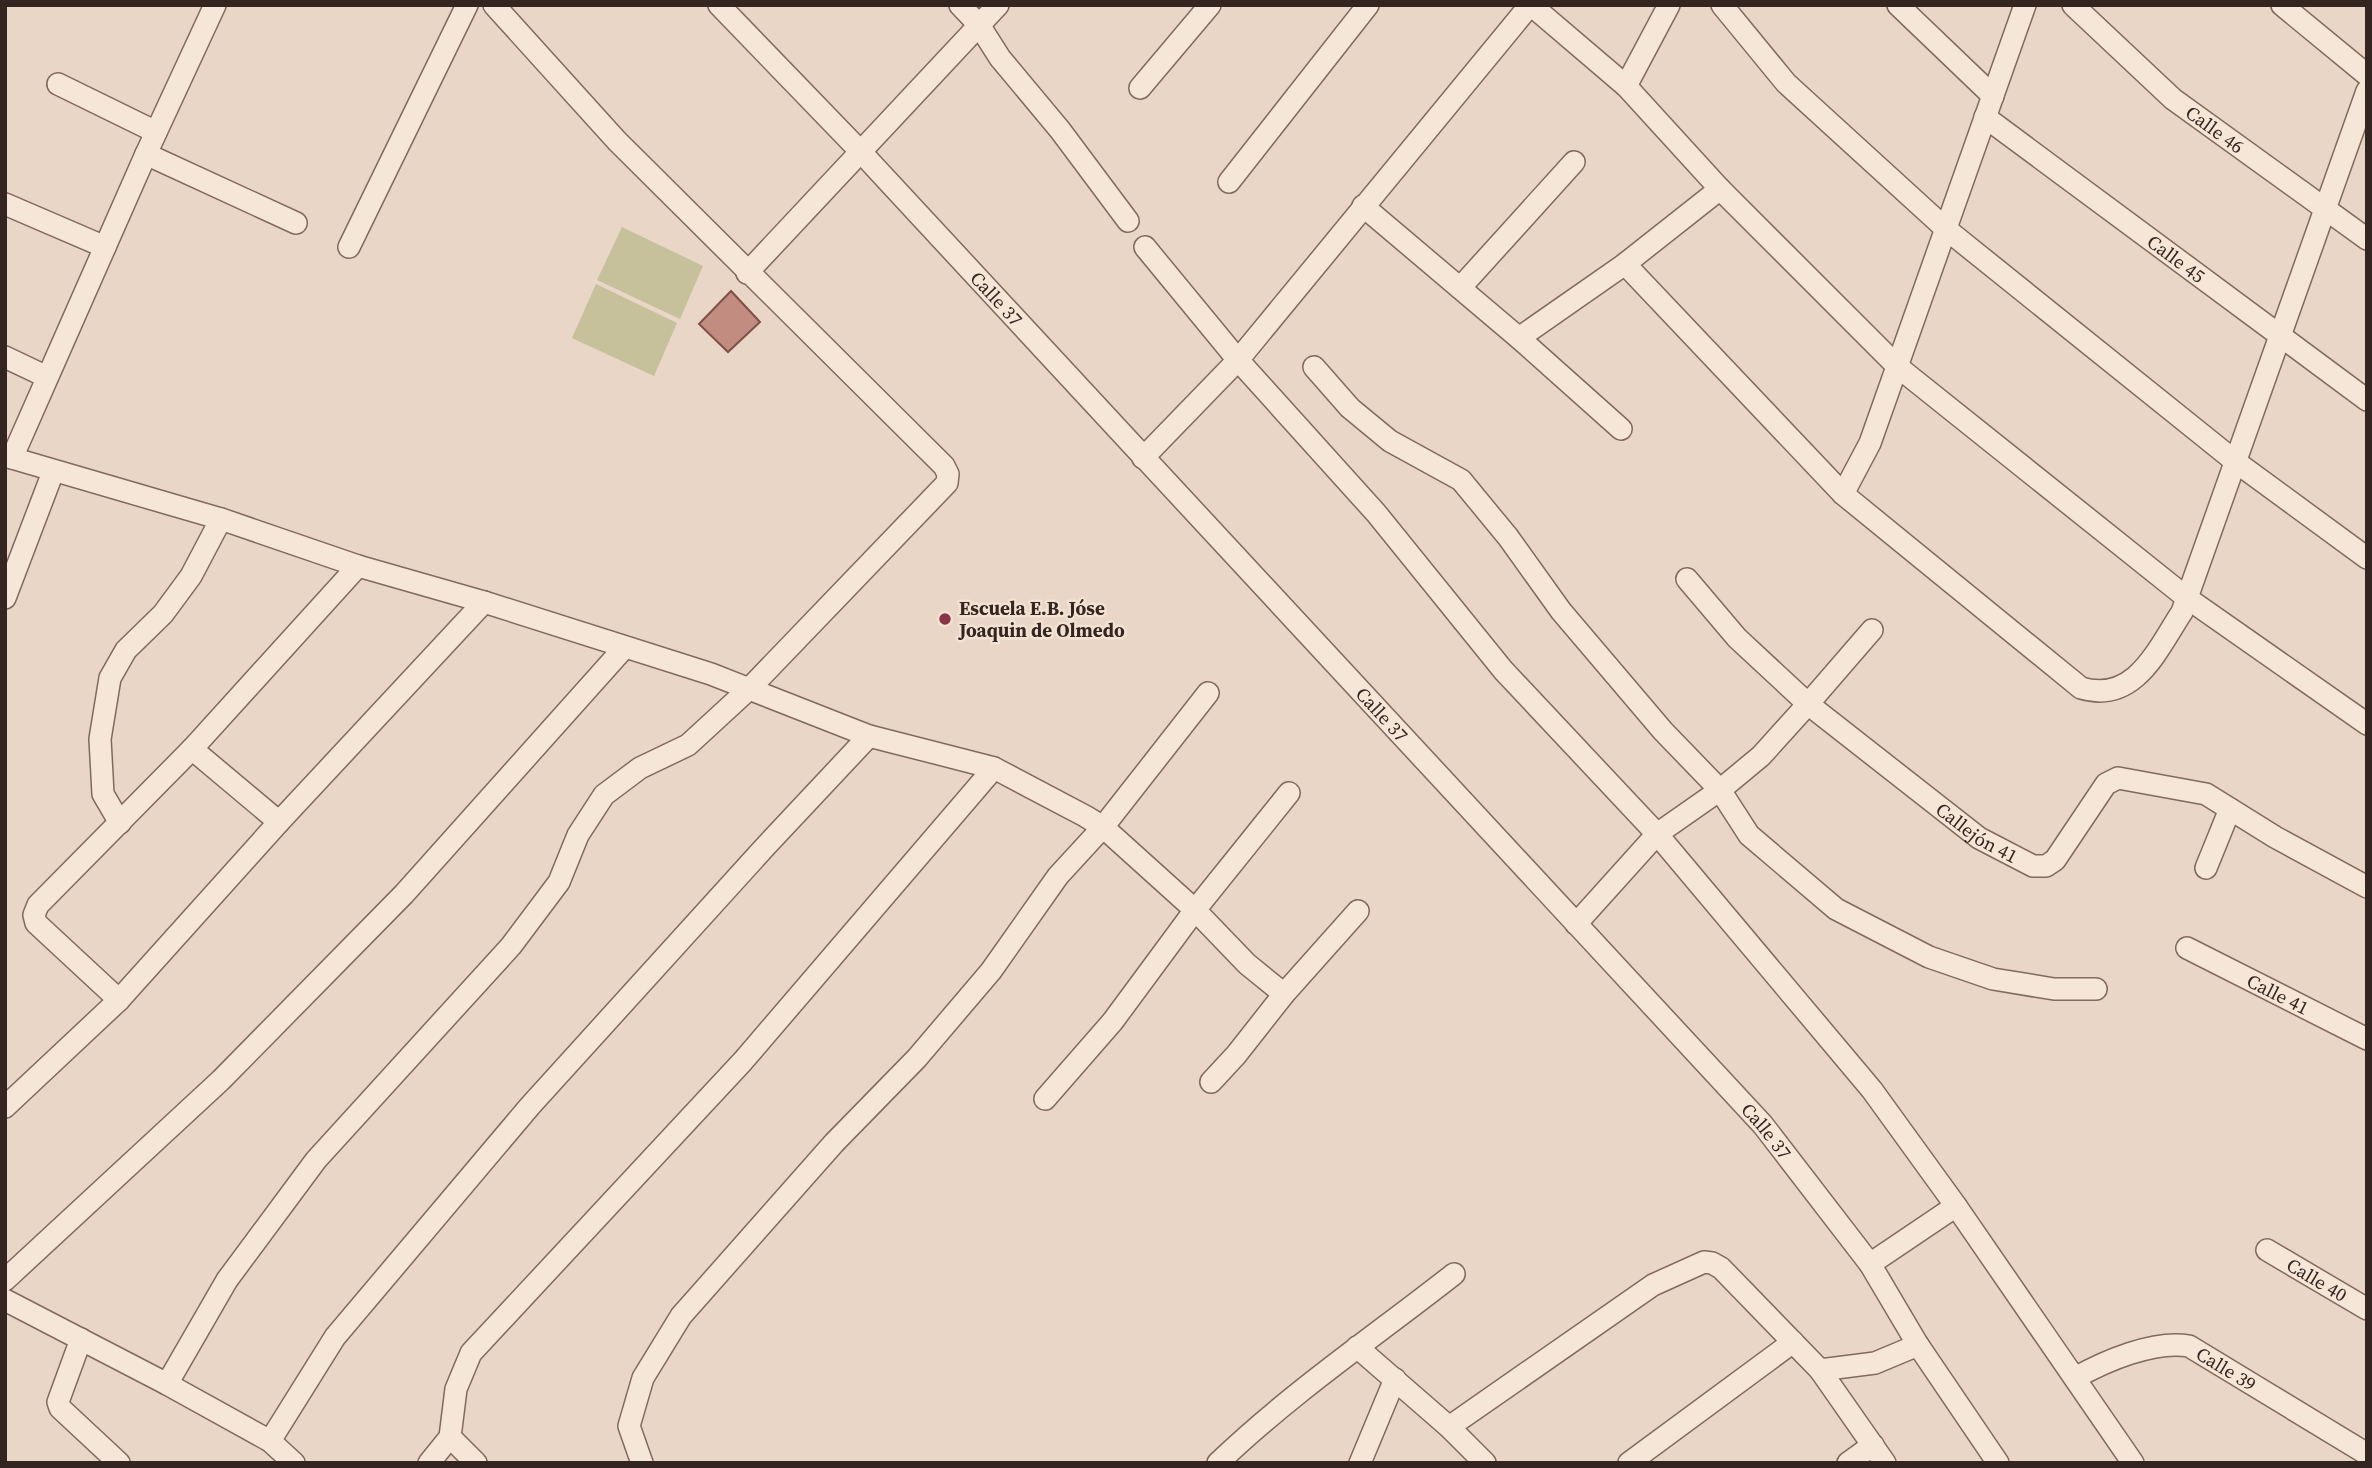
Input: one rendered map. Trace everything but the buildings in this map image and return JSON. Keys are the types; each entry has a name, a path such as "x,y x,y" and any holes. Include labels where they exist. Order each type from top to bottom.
{"street":[{"path":"215,5 47,377 8,457 221,519 358,566 484,602 750,688 869,736 994,768 1103,827 1195,910 1247,964 1284,994"},
{"path":"349,247 467,5"},
{"path":"167,1384 227,1280 316,1160 511,946 559,882 579,835 604,795 640,768 688,746 750,688 947,483 948,474 944,466 617,141 495,5"},
{"name":"Calle 37","path":"719,5 860,151 1763,1125 1870,1264 1918,1345 1998,1463"},
{"path":"960,5 979,25 1000,58 1060,130 1128,221"},
{"path":"747,273 998,5"},
{"path":"1140,88 1210,5"},
{"path":"1229,182 1368,5"},
{"path":"1143,458 1238,360 1530,5 1626,86 1720,189 1898,367 2187,598 2367,724"},
{"path":"1626,86 1669,5"},
{"path":"1721,5 1786,83 1946,229 2236,462 2367,558"},
{"path":"1898,5 1993,96"},
{"path":"1843,494 1870,443 2025,5"},
{"name":"Calle 46","path":"2073,5 2173,99 2367,239"},
{"path":"2282,5 2367,75"},
{"path":"58,84 156,132"},
{"path":"1625,264 1843,494 2081,688 2108,691 2123,687 2139,676 2182,612 2367,91"},
{"name":"Calle 45","path":"1986,117 2367,400"},
{"path":"146,154 296,223"},
{"path":"1460,288 1574,162"},
{"path":"1519,338 1625,264 1720,189"},
{"path":"5,204 105,247"},
{"path":"1363,206 1519,338 1621,429"},
{"path":"1145,247 1238,360 1376,513 1503,670 1657,834 1872,1090 1956,1206 2133,1463"},
{"path":"5,357 47,377"},
{"path":"1314,367 1350,408 1390,441 1461,480 1508,537 1561,611 1663,731 1720,790 1749,835 1836,909 1929,957 1993,979 2054,989 2096,989"},
{"path":"5,598 53,472"},
{"path":"120,823 103,794 100,739 110,678 126,650 163,614 191,576 221,519"},
{"path":"119,1000 41,930 34,915 38,905 192,748 358,566"},
{"name":"Callejón 41","path":"1687,579 1737,638 1808,704 1979,838 2034,866 2046,866 2054,860 2106,784 2118,778 2206,794 2367,887"},
{"path":"5,1107 119,1000 279,822 484,602"},
{"path":"1576,924 1657,834 1720,790 1761,756 1872,630"},
{"path":"5,1280 221,1080 404,894 624,648"},
{"path":"642,1463 629,1426 643,1378 681,1316 834,1143 917,1058 992,971 1058,876 1103,827 1208,693"},
{"path":"270,1441 335,1337 530,1106 869,736"},
{"path":"192,748 279,822"},
{"path":"429,1463 450,1437 456,1389 471,1353 743,1060 994,768"},
{"path":"1045,1099 1113,1021 1195,910 1289,793"},
{"path":"2206,868 2230,809"},
{"path":"1211,1082 1358,911"},
{"name":"Calle 41","path":"2187,948 2367,1040"},
{"path":"1870,1264 1956,1206"},
{"name":"Calle 40","path":"2267,1250 2367,1309"},
{"path":"1449,1427 1653,1286 1704,1262 1721,1268 1819,1370 1879,1454 1848,1463"},
{"path":"1218,1463 1296,1393 1454,1274"},
{"path":"5,1300 270,1441 294,1463"},
{"path":"82,1339 58,1402 60,1408 119,1463"},
{"path":"1629,1463 1793,1342"},
{"name":"Calle 39","path":"2075,1378 2101,1363 2146,1350 2176,1344 2189,1346 2367,1454"},
{"path":"1819,1370 1875,1363 1918,1345"},
{"path":"1357,1347 1449,1427 1485,1463"},
{"path":"1360,1463 1395,1379"},
{"path":"450,1437 476,1463"}],"shaded area":[{"path":"622,227 703,266 680,319 597,280"},
{"path":"596,284 677,323 654,376 572,338"}],"place":[{"name":"Escuela E.B. Jóse Joaquin de Olmedo","path":"945,619"}]}
